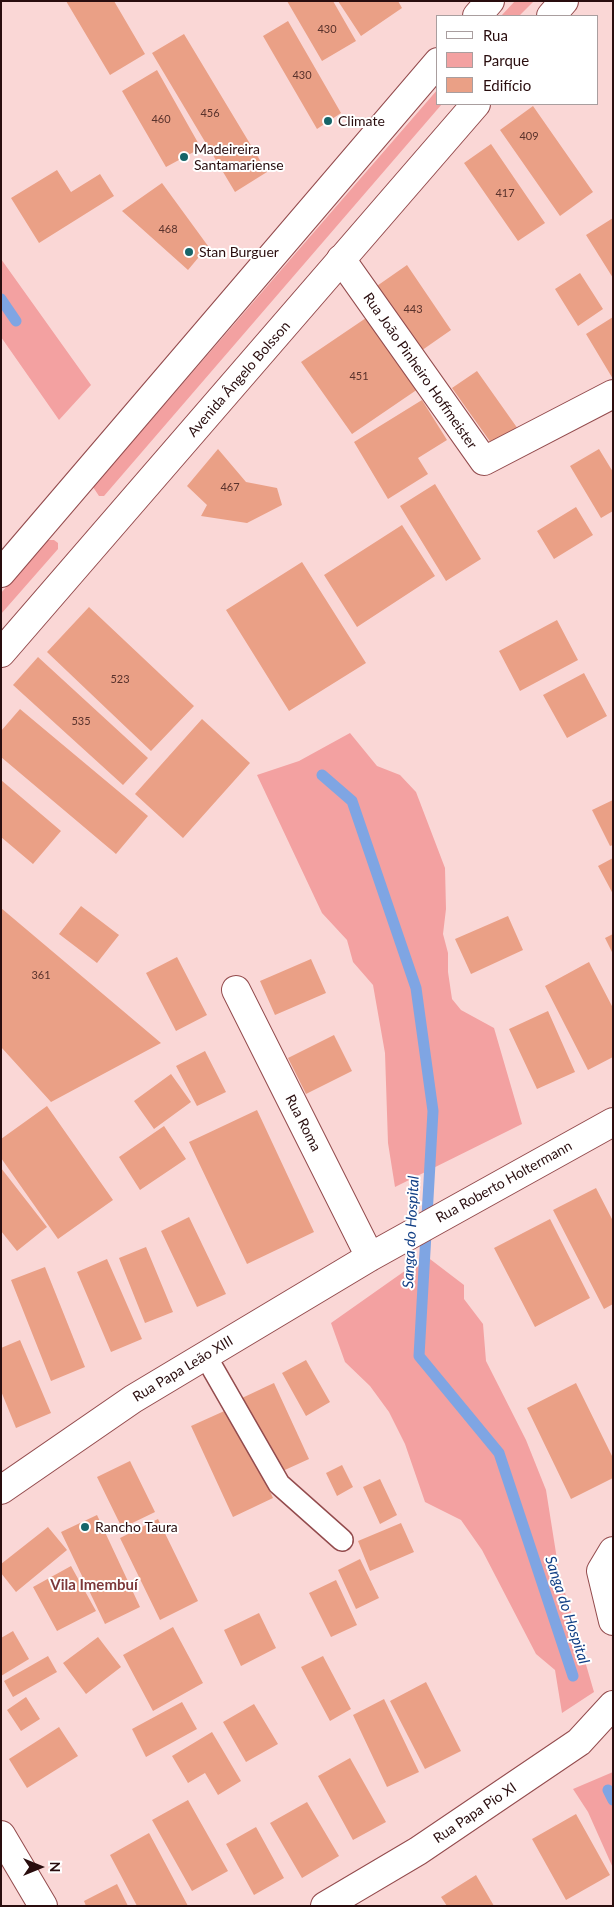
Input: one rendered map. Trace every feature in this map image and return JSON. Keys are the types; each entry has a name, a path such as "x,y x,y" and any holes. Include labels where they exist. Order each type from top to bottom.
{"street":[{"path":"478,15 490,1"},
{"path":"552,15 564,1"},
{"path":"1,572 436,64"},
{"name":"Avenida Ângelo Bolsson","path":"1,653 475,105"},
{"name":"Rua João Pinheiro Hoffmeister","path":"341,259 484,462 613,394"},
{"name":"Rua Roma","path":"236,990 370,1257"},
{"name":"Rua Roberto Holtermann","path":"370,1257 613,1122"},
{"name":"Rua Papa Leão XIII","path":"1,1490 133,1399 370,1257"},
{"path":"613,1551 601,1571 613,1621"},
{"name":"Rua Papa Pio XI","path":"325,1906 418,1851 579,1742 613,1705"},
{"path":"1,1835 43,1906"}],"lane":[{"path":"205,1355 279,1484 342,1540"}],"green space":[{"path":"515,1 534,1 520,15 502,15"},
{"path":"436,91 436,105 441,105 104,496 99,496 93,487"},
{"path":"1,259 91,385 59,420 1,337"},
{"path":"47,540 54,540 58,543 58,549 1,614 1,593"},
{"path":"350,733 377,766 400,775 416,792 445,868 446,909 443,934 448,953 448,972 452,999 461,1010 494,1028 522,1124 395,1187 388,1143 385,1053 373,985 353,962 347,940 322,913 257,775 299,761"},
{"path":"426,1256 464,1285 464,1299 483,1324 486,1361 526,1440 546,1490 559,1572 594,1692 562,1713 555,1670 536,1654 482,1550 461,1520 425,1502 405,1444 389,1412 370,1386 345,1362 331,1323"},
{"path":"613,1772 613,1868 588,1812 573,1789"}],"building":[{"path":"66,1 114,1 145,54 110,75"},
{"path":"287,1 333,1 356,41 322,61"},
{"path":"338,1 398,1 402,8 361,36"},
{"path":"288,21 341,113 317,129 263,36"},
{"path":"184,34 267,172 235,192 152,53"},
{"path":"157,70 201,148 166,167 122,91"},
{"path":"533,106 593,192 560,216 500,130"},
{"path":"491,144 545,223 518,241 464,163"},
{"path":"57,170 71,192 100,174 114,196 39,243 11,198"},
{"path":"162,183 208,246 188,270 122,211"},
{"path":"613,218 613,278 586,235"},
{"path":"407,265 451,330 418,353 374,288"},
{"path":"580,273 603,309 578,326 555,289"},
{"path":"613,317 613,379 586,334"},
{"path":"366,318 418,389 352,434 301,362"},
{"path":"477,371 518,429 494,447 452,388"},
{"path":"422,400 447,440 418,458 428,474 388,499 354,442"},
{"path":"218,449 246,482 277,488 282,505 247,523 201,516 207,505 187,486"},
{"path":"599,449 613,472 613,511 601,518 570,466"},
{"path":"435,484 481,559 446,581 400,506"},
{"path":"576,507 593,535 554,559 537,531"},
{"path":"402,525 435,576 357,627 324,575"},
{"path":"302,562 366,663 289,711 226,610"},
{"path":"89,607 194,706 151,751 47,652"},
{"path":"557,620 578,660 520,691 499,651"},
{"path":"38,657 148,758 123,785 13,685"},
{"path":"584,673 607,716 567,738 543,695"},
{"path":"20,709 148,816 116,854 1,757 1,731"},
{"path":"202,719 250,763 183,838 135,794"},
{"path":"1,780 61,831 33,864 1,837"},
{"path":"613,800 613,845 610,846 592,810"},
{"path":"613,858 613,894 598,866"},
{"path":"81,906 119,935 97,963 59,934"},
{"path":"1,908 161,1043 51,1102 1,1047"},
{"path":"508,916 523,950 471,974 455,939"},
{"path":"613,934 613,954 605,938"},
{"path":"177,957 207,1015 176,1031 146,973"},
{"path":"311,959 326,993 275,1015 260,981"},
{"path":"589,962 613,1008 613,1057 588,1070 545,986"},
{"path":"548,1011 575,1072 537,1089 509,1029"},
{"path":"334,1035 352,1071 306,1094 288,1058"},
{"path":"205,1051 226,1092 197,1106 176,1066"},
{"path":"171,1074 191,1102 154,1129 134,1101"},
{"path":"47,1106 113,1200 58,1239 1,1158 1,1139"},
{"path":"257,1110 314,1232 247,1264 189,1142"},
{"path":"164,1126 186,1159 140,1190 119,1157"},
{"path":"1,1168 47,1227 17,1251 1,1231"},
{"path":"596,1188 613,1221 613,1304 604,1309 553,1210"},
{"path":"189,1217 226,1294 197,1307 161,1231"},
{"path":"550,1219 590,1298 535,1327 494,1248"},
{"path":"146,1247 173,1312 145,1323 119,1258"},
{"path":"107,1259 142,1339 111,1352 77,1272"},
{"path":"45,1267 85,1367 51,1381 11,1280"},
{"path":"20,1340 51,1413 16,1428 1,1391 1,1348"},
{"path":"306,1360 330,1402 306,1416 282,1373"},
{"path":"274,1383 309,1459 276,1474 242,1398"},
{"path":"576,1383 613,1458 613,1478 571,1499 527,1408"},
{"path":"231,1408 273,1498 233,1517 191,1426"},
{"path":"130,1461 155,1512 122,1528 97,1477"},
{"path":"342,1465 353,1487 337,1496 326,1473"},
{"path":"380,1479 397,1515 380,1524 363,1487"},
{"path":"97,1515 140,1607 105,1624 61,1532"},
{"path":"158,1519 198,1601 160,1620 120,1538"},
{"path":"401,1523 414,1552 370,1571 358,1541"},
{"path":"48,1527 67,1550 16,1592 1,1573 1,1564"},
{"path":"360,1559 379,1598 356,1609 338,1570"},
{"path":"71,1566 96,1611 57,1631 33,1587"},
{"path":"336,1580 357,1625 331,1637 309,1593"},
{"path":"259,1613 276,1648 241,1666 224,1630"},
{"path":"173,1627 203,1683 153,1711 123,1655"},
{"path":"13,1631 29,1659 1,1676 1,1638"},
{"path":"98,1637 121,1667 86,1694 63,1663"},
{"path":"48,1656 57,1672 13,1697 4,1681"},
{"path":"323,1656 351,1709 330,1721 301,1667"},
{"path":"426,1682 461,1751 425,1769 390,1701"},
{"path":"26,1697 40,1719 21,1731 7,1710"},
{"path":"384,1699 419,1772 387,1787 353,1715"},
{"path":"182,1702 197,1729 146,1757 132,1729"},
{"path":"254,1704 278,1744 246,1762 223,1722"},
{"path":"59,1727 78,1756 27,1788 9,1759"},
{"path":"212,1732 241,1781 218,1795 205,1773 188,1783 172,1756"},
{"path":"350,1758 386,1822 353,1840 318,1776"},
{"path":"188,1800 228,1871 192,1891 152,1820"},
{"path":"307,1802 339,1856 302,1878 270,1823"},
{"path":"576,1814 610,1875 566,1900 532,1839"},
{"path":"256,1827 284,1878 254,1895 226,1844"},
{"path":"149,1833 188,1906 137,1906 110,1855"},
{"path":"476,1875 494,1906 447,1906 441,1897"},
{"path":"117,1884 128,1906 86,1906 84,1901"}],"waterway":[{"name":"Sanga do Hospital","path":"1,299 16,321"},
{"name":"Sanga do Hospital","path":"322,775 352,801 416,988 433,1111 419,1356 499,1453 573,1676"},
{"name":"Sanga do Hospital","path":"608,1790 613,1800"}],"place":[{"name":"Climate","path":"328,121"},
{"name":"Madeireira Santamariense","path":"184,157"},
{"name":"Stan Burguer","path":"189,252"},
{"name":"Rancho Taura","path":"85,1527"}],"district":[{"name":"Vila Imembuí","path":"94,1585"}]}
